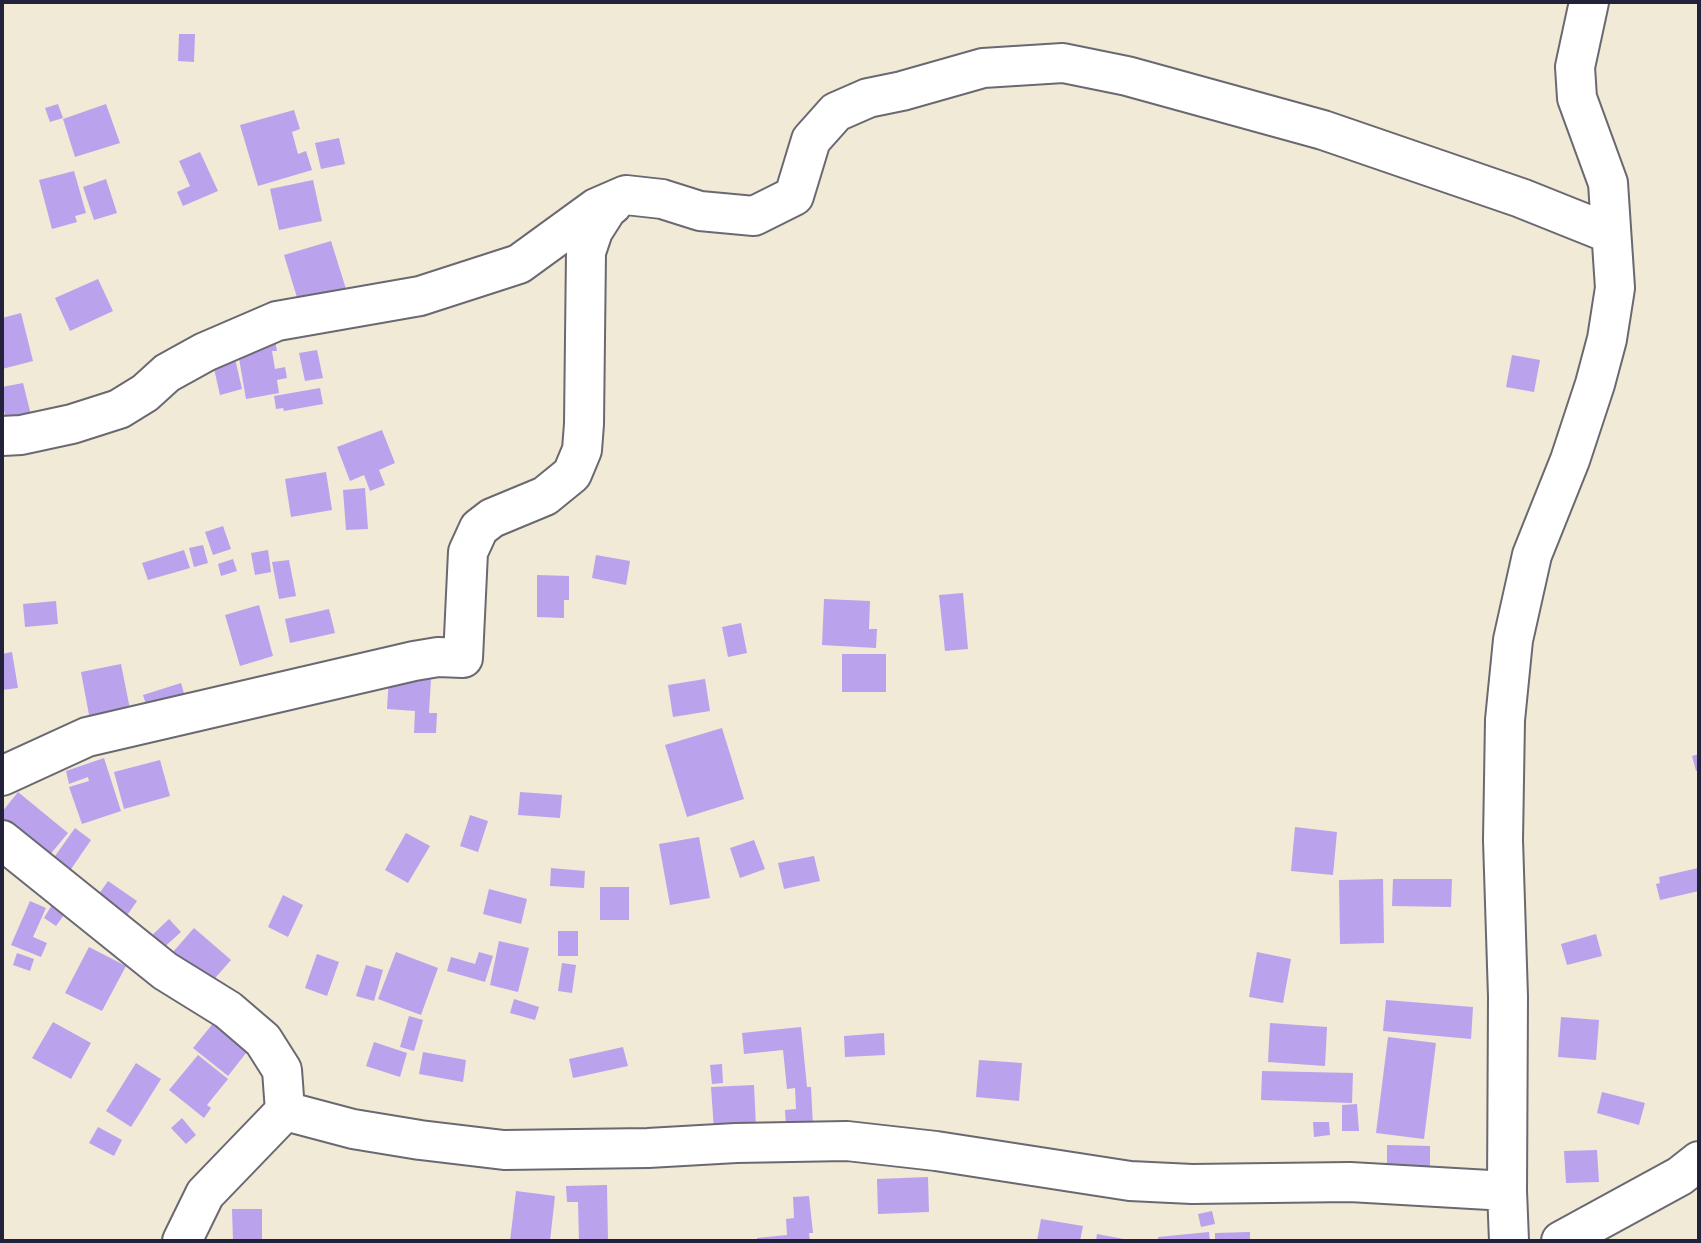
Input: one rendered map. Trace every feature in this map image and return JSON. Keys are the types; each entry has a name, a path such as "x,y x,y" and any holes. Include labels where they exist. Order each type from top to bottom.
{"street":[{"path":"1509,1241 1508,997 1503,840 1505,720 1512,653 1532,555 1595,384 1615,288 1608,183 1577,98 1574,67 1589,2"},
{"path":"2,436 21,435 72,424 120,409 145,393 167,373 205,352 277,321 420,296 519,264 596,208 626,195 662,199 700,211 754,216 794,196 811,140 836,112 869,98 983,68 1063,63 1127,76 1323,130 1521,198 1611,234"},
{"path":"2,776 87,737 414,661 439,657 463,658 468,552 479,528 492,518 545,496 572,474 582,450 586,252 593,231 607,209 626,195"},
{"path":"2,840 154,963 228,1010 263,1040 282,1070 285,1111 205,1194 182,1241"},
{"path":"285,1111 353,1129 504,1150 847,1141 936,1151 1130,1181 1192,1184 1350,1182 1507,1191"},
{"path":"1561,1241 1680,1175 1699,1161"}],"building":[{"path":"179,34 195,34 194,62 178,61"},
{"path":"58,104 63,118 50,122 45,108"},
{"path":"106,104 120,143 75,157 63,119"},
{"path":"294,110 300,129 292,132 298,154 306,151 312,170 258,186 240,125"},
{"path":"339,138 345,164 321,169 315,143"},
{"path":"200,152 218,191 183,206 177,192 190,186 179,161"},
{"path":"74,171 86,213 75,216 77,222 52,229 39,180"},
{"path":"106,179 117,213 94,220 83,187"},
{"path":"313,180 322,221 279,230 270,189"},
{"path":"331,241 346,289 299,304 284,255"},
{"path":"98,279 113,311 70,331 55,298"},
{"path":"21,313 33,361 2,369 2,318"},
{"path":"274,335 277,351 272,351 275,369 285,367 287,378 277,380 279,393 246,399 236,341"},
{"path":"317,350 323,378 305,381 299,353"},
{"path":"234,354 242,389 220,395 212,360"},
{"path":"1512,355 1540,360 1534,392 1506,387"},
{"path":"23,383 31,415 6,420 2,387"},
{"path":"320,388 323,404 284,411 283,408 276,409 274,396"},
{"path":"382,430 395,463 379,470 385,485 370,491 364,475 350,481 337,447"},
{"path":"326,472 332,510 291,517 285,479"},
{"path":"365,488 368,529 346,530 343,490"},
{"path":"223,526 231,549 213,555 205,532"},
{"path":"203,545 208,563 194,567 189,548"},
{"path":"184,550 190,568 148,580 142,563"},
{"path":"268,550 271,572 255,575 251,553"},
{"path":"596,555 630,561 626,585 592,578"},
{"path":"233,559 237,571 221,576 218,564"},
{"path":"289,560 296,596 279,599 272,562"},
{"path":"537,575 569,576 569,600 564,600 564,618 537,617"},
{"path":"963,593 968,649 945,651 939,595"},
{"path":"824,599 870,601 869,629 877,629 876,648 822,645"},
{"path":"56,601 58,624 25,627 23,604"},
{"path":"259,605 273,656 240,666 225,615"},
{"path":"329,609 335,633 290,643 285,619"},
{"path":"741,623 747,653 728,657 722,627"},
{"path":"12,652 18,688 2,690 2,654"},
{"path":"842,654 886,654 886,692 842,692"},
{"path":"121,664 133,724 92,731 81,672"},
{"path":"389,677 431,679 429,713 437,713 436,733 414,733 415,711 387,709"},
{"path":"705,679 710,711 673,717 668,685"},
{"path":"181,683 188,707 150,718 143,695"},
{"path":"722,728 744,799 687,817 665,745"},
{"path":"1699,754 1699,770 1696,771 1692,756"},
{"path":"104,758 121,811 82,824 69,787 89,781 88,777 69,784 66,771"},
{"path":"160,760 170,796 124,809 114,772"},
{"path":"18,792 68,833 43,863 2,828 2,812"},
{"path":"520,792 562,795 560,818 518,815"},
{"path":"470,815 488,821 478,852 460,846"},
{"path":"1295,827 1337,832 1333,875 1291,871"},
{"path":"75,828 91,840 67,875 50,863"},
{"path":"406,833 430,846 408,883 385,870"},
{"path":"699,837 710,898 670,905 659,844"},
{"path":"754,840 765,869 740,878 730,848"},
{"path":"814,856 820,881 784,889 778,863"},
{"path":"551,868 585,871 584,888 550,886"},
{"path":"1698,868 1699,891 1660,900 1656,884 1660,883 1659,877"},
{"path":"1383,879 1384,943 1340,944 1339,880"},
{"path":"1393,879 1452,879 1451,907 1392,906"},
{"path":"108,881 137,901 121,924 92,904"},
{"path":"600,887 629,887 629,920 600,920"},
{"path":"489,889 527,899 521,924 483,914"},
{"path":"283,895 303,905 288,937 268,927"},
{"path":"30,901 46,908 33,937 47,943 41,957 11,945"},
{"path":"53,903 66,912 56,926 44,918"},
{"path":"169,919 181,932 160,951 148,939"},
{"path":"194,928 231,960 209,985 172,953"},
{"path":"558,931 578,931 578,956 558,956"},
{"path":"1596,934 1602,956 1567,965 1561,944"},
{"path":"499,941 529,948 518,992 490,985"},
{"path":"89,947 126,966 102,1011 65,993"},
{"path":"396,952 438,968 421,1015 378,999"},
{"path":"479,952 493,956 485,982 447,971 451,957 475,964"},
{"path":"1257,952 1291,959 1283,1003 1249,997"},
{"path":"17,953 34,959 30,971 13,965"},
{"path":"317,954 339,962 327,996 305,988"},
{"path":"562,963 576,965 572,993 558,991"},
{"path":"366,965 383,970 374,1001 356,996"},
{"path":"514,999 539,1007 535,1020 510,1013"},
{"path":"1386,1000 1473,1007 1471,1039 1383,1031"},
{"path":"219,1016 254,1043 228,1076 193,1048"},
{"path":"409,1016 423,1020 414,1051 400,1047"},
{"path":"1561,1017 1599,1020 1596,1060 1558,1057"},
{"path":"53,1022 91,1043 71,1079 32,1058"},
{"path":"1270,1023 1327,1027 1325,1066 1268,1062"},
{"path":"801,1027 807,1087 811,1087 813,1126 786,1127 785,1110 796,1109 795,1088 787,1089 783,1050 744,1054 742,1033"},
{"path":"884,1033 885,1055 845,1057 844,1036"},
{"path":"1388,1037 1436,1043 1424,1139 1376,1133"},
{"path":"374,1042 407,1053 400,1077 366,1066"},
{"path":"623,1047 628,1066 573,1078 569,1059"},
{"path":"423,1052 466,1060 463,1082 419,1074"},
{"path":"198,1055 228,1079 207,1105 211,1108 204,1118 169,1090"},
{"path":"979,1060 1022,1063 1019,1101 976,1097"},
{"path":"136,1063 161,1079 131,1127 106,1111"},
{"path":"722,1064 723,1083 712,1084 710,1065"},
{"path":"1262,1071 1353,1073 1352,1103 1261,1100"},
{"path":"754,1085 756,1127 714,1130 711,1087"},
{"path":"1602,1092 1645,1103 1639,1125 1597,1113"},
{"path":"1357,1104 1359,1131 1342,1131 1342,1105"},
{"path":"182,1118 196,1135 186,1144 171,1128"},
{"path":"1313,1122 1329,1122 1330,1135 1314,1137"},
{"path":"98,1127 122,1140 114,1156 89,1143"},
{"path":"1387,1145 1430,1146 1430,1167 1387,1166"},
{"path":"1597,1150 1599,1182 1566,1183 1564,1151"},
{"path":"928,1177 929,1212 878,1214 877,1179"},
{"path":"607,1185 608,1241 579,1241 578,1202 567,1202 566,1186"},
{"path":"516,1191 555,1196 550,1241 510,1241"},
{"path":"809,1196 813,1233 809,1233 810,1241 757,1241 757,1238 787,1235 786,1219 794,1218 793,1197"},
{"path":"232,1209 262,1209 262,1241 233,1241"},
{"path":"1212,1211 1215,1224 1201,1227 1198,1214"},
{"path":"1041,1219 1083,1226 1080,1241 1037,1241"},
{"path":"1209,1232 1210,1241 1158,1241 1158,1237"},
{"path":"1250,1232 1250,1241 1215,1241 1215,1233"},
{"path":"1097,1234 1129,1240 1129,1241 1096,1241"}]}
